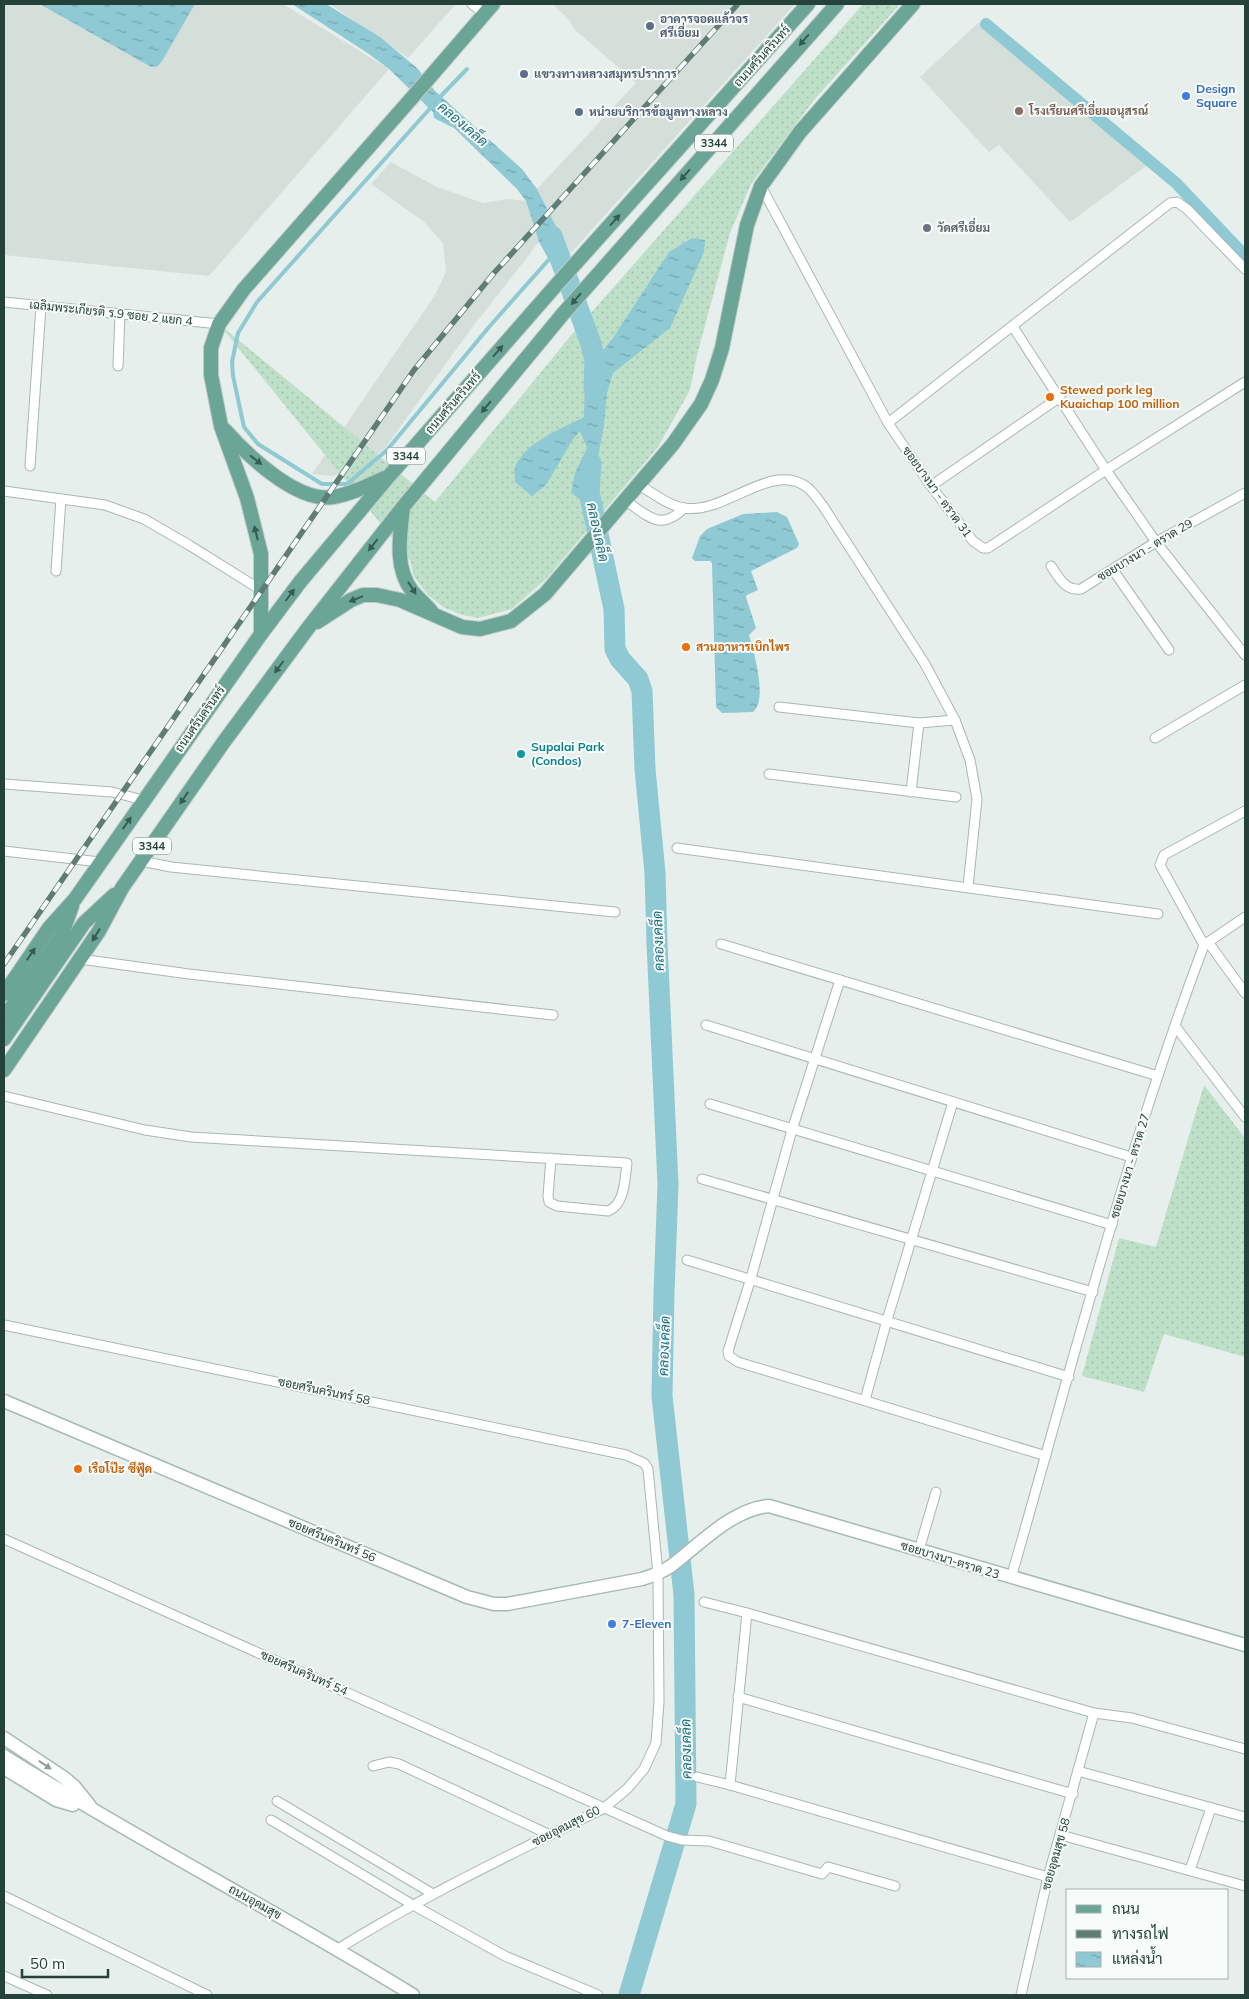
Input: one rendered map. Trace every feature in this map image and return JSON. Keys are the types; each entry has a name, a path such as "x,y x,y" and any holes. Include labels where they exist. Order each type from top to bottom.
{"main road":[{"name":"ถนนศรีนครินทร์","path":"4,994 49,928 75,899 261,634 300,582 389,476 558,283 808,4"},
{"name":"ถนนศรีนครินทร์","path":"4,1070 99,931 122,888 223,743 308,628 403,507 562,315 837,4"},
{"path":"308,628 351,600 363,596 377,595 400,600 462,627 480,629 511,621 545,594 626,501 673,444 702,404 712,380 727,324 747,225 761,186 800,132 913,4"},
{"path":"261,634 261,554 247,498 221,426 211,375 211,348 219,324 244,289 489,9"},
{"path":"221,426 247,453 282,481 308,495 331,498 357,491 389,476"},
{"path":"403,507 399,550 402,569 411,590 435,615"},
{"name":"ถนนศรีนครินทร์","path":"4,1039 84,923 122,888"},
{"name":"ถนนศรีนครินทร์","path":"4,1018 62,934 75,899"}],"street":[{"path":"472,4 489,9"},
{"name":"ซอยบางนา - ตราด 31","path":"761,186 888,423 931,486 973,542 983,548 988,548 1245,382"},
{"path":"888,423 1170,203 1177,202 1187,209 1245,269"},
{"name":"เฉลิมพระเกียรติ ร.9 ซอย 2 แยก 4","path":"4,302 219,324"},
{"path":"30,466 41,306"},
{"path":"118,366 120,314"},
{"path":"1013,326 1106,470 1156,542 1245,655"},
{"path":"931,486 1060,397"},
{"path":"639,485 684,508 719,503 771,481 784,479 797,482 809,489 824,506 926,664 955,720 970,760 976,791 976,819 968,887"},
{"path":"4,491 105,505 144,519 261,590"},
{"name":"ซอยบางนา - ตราด 29","path":"1051,566 1063,584 1074,590 1081,589 1156,542 1245,493"},
{"path":"56,571 61,499"},
{"path":"626,501 659,520 667,521 675,518 684,508"},
{"path":"1113,570 1169,650"},
{"path":"1155,738 1245,685"},
{"path":"779,707 919,723 955,720"},
{"path":"911,792 919,723"},
{"path":"768,774 956,797"},
{"path":"4,784 112,792 144,800"},
{"path":"1245,811 1164,856 1160,861 1160,865 1206,944 1245,993"},
{"path":"677,848 1158,914"},
{"path":"4,851 100,862"},
{"path":"141,861 171,867 208,871 615,912"},
{"path":"1206,944 1245,917"},
{"path":"721,944 1158,1076"},
{"name":"ซอยบางนา - ตราด 27","path":"1011,1578 1131,1157 1175,1026 1206,944"},
{"path":"80,959 189,974 553,1015"},
{"path":"840,980 792,1130 751,1278 728,1352 729,1356 738,1362 1046,1456"},
{"path":"706,1024 1131,1157"},
{"path":"1175,1026 1245,1116"},
{"path":"4,1096 145,1130 191,1137 551,1158 627,1163 623,1191 614,1209 608,1211 557,1206 549,1202 551,1158"},
{"path":"865,1400 887,1320 953,1102"},
{"path":"710,1104 1112,1225"},
{"path":"702,1179 1093,1292"},
{"path":"686,1260 751,1278 1069,1376"},
{"name":"ซอยศรีนครินทร์ 58","path":"4,1324 616,1453 644,1463"},
{"name":"ซอยศรีนครินทร์ 56","path":"4,1400 481,1602 507,1604 642,1579 658,1574 670,1567"},
{"name":"ซอยอุดมสุข 60","path":"338,1949 433,1894 604,1808 627,1789 644,1769 656,1743 659,1702 658,1574 650,1478 644,1463"},
{"path":"919,1550 936,1492"},
{"name":"ซอยบางนา-ตราด 23","path":"670,1567 742,1512 769,1506 1245,1645"},
{"name":"ซอยศรีนครินทร์ 54","path":"4,1539 667,1836 682,1840 709,1841 822,1874 828,1867 895,1886"},
{"path":"704,1602 1094,1713 1132,1718 1245,1749"},
{"path":"730,1785 747,1613"},
{"path":"738,1697 1073,1794"},
{"name":"ซอยอุดมสุข 58","path":"1021,1995 1048,1877 1073,1794 1094,1713"},
{"name":"ถนนอุดมสุข","path":"4,1738 74,1786 94,1812"},
{"name":"ถนนอุดมสุข","path":"4,1756 94,1812 338,1949 413,1995"},
{"path":"373,1766 390,1762 399,1764 550,1835"},
{"name":"ถนนอุดมสุข","path":"4,1768 56,1800 94,1812"},
{"path":"1078,1771 1245,1818"},
{"path":"697,1777 1048,1877"},
{"path":"277,1801 433,1894"},
{"path":"1190,1870 1211,1808"},
{"path":"271,1820 413,1905 506,1956 598,1995"},
{"path":"1061,1835 1245,1886"},
{"path":"4,1896 208,1995"},
{"path":"4,1976 47,1995"}],"shaded area":[{"path":"4,4 283,4 389,69 209,276 4,255"},
{"path":"330,4 456,4 408,58"},
{"path":"553,4 795,4 570,254 537,189 636,83 573,28 570,21"},
{"name":"โรงเรียนศรีเอี่ยมอนุสรณ์","path":"979,22 1149,164 1070,222 999,145 989,152 920,77"},
{"path":"391,162 437,187 483,203 507,199 526,201 539,242 468,333 385,448 359,468 332,476 312,474 435,295 446,272 443,243 424,222 371,184"}],"green space":[{"path":"863,4 900,4 814,100 751,184 730,233 697,355 690,390 658,447 547,578 512,609 478,618 462,615 443,607 428,595 414,577 410,560 219,324 435,502 568,339"},
{"path":"1204,1085 1245,1138 1245,1357 1164,1334 1144,1392 1082,1376 1119,1238 1156,1247"}],"water":[{"path":"40,4 195,4 162,61 158,66 151,67"},
{"path":"292,4 326,4 380,37 417,68 435,91 522,169 537,189 570,254 554,269 539,242 526,201 517,189 454,128 434,118 433,112 389,69"},
{"path":"692,238 705,240 704,252 670,328 613,373 607,393 604,425 593,484 584,502 571,493 575,473 587,448 580,431 573,439 546,485 532,496 515,482 515,467 520,458 527,450 545,437 584,417 585,373 613,338 669,252"},
{"path":"777,512 787,517 799,544 797,548 751,571 758,590 746,597 756,628 749,635 760,687 757,706 753,712 722,713 716,707 712,563 710,561 695,561 692,558 700,536 707,529 743,514"}],"waterway":[{"path":"986,24 1176,183 1245,256"},
{"path":"437,100 467,69"},
{"path":"433,105 257,302 238,333 232,362 233,376 244,427 258,444 322,484 347,484 387,450 489,327 552,256"},
{"name":"คลองเคล็ด","path":"552,236 591,344 595,361 594,388"},
{"name":"คลองเคล็ด","path":"591,463 589,492 614,609 615,649 620,659 638,679 642,691 645,769 655,873 668,1185 662,1396 684,1595 686,1804 629,1995"}],"railway":[{"path":"4,964 414,370 494,273 738,4"}],"place":[{"name":"อาคารจอดแล้วจร ศรีเอี่ยม","path":"650,26"},
{"name":"แขวงทางหลวงสมุทรปราการ","path":"524,74"},
{"name":"Design Square","path":"1186,96"},
{"name":"โรงเรียนศรีเอี่ยมอนุสรณ์","path":"1019,111"},
{"name":"หน่วยบริการข้อมูลทางหลวง","path":"579,112"},
{"name":"วัดศรีเอี่ยม","path":"927,228"},
{"name":"Stewed pork leg Kuaichap 100 million","path":"1050,397"},
{"name":"สวนอาหารเบิกไพร","path":"686,647"},
{"name":"Supalai Park (Condos)","path":"521,754"},
{"name":"เรือโป๊ะ ซีฟู้ด","path":"78,1469"},
{"name":"7-Eleven","path":"612,1624"}]}
